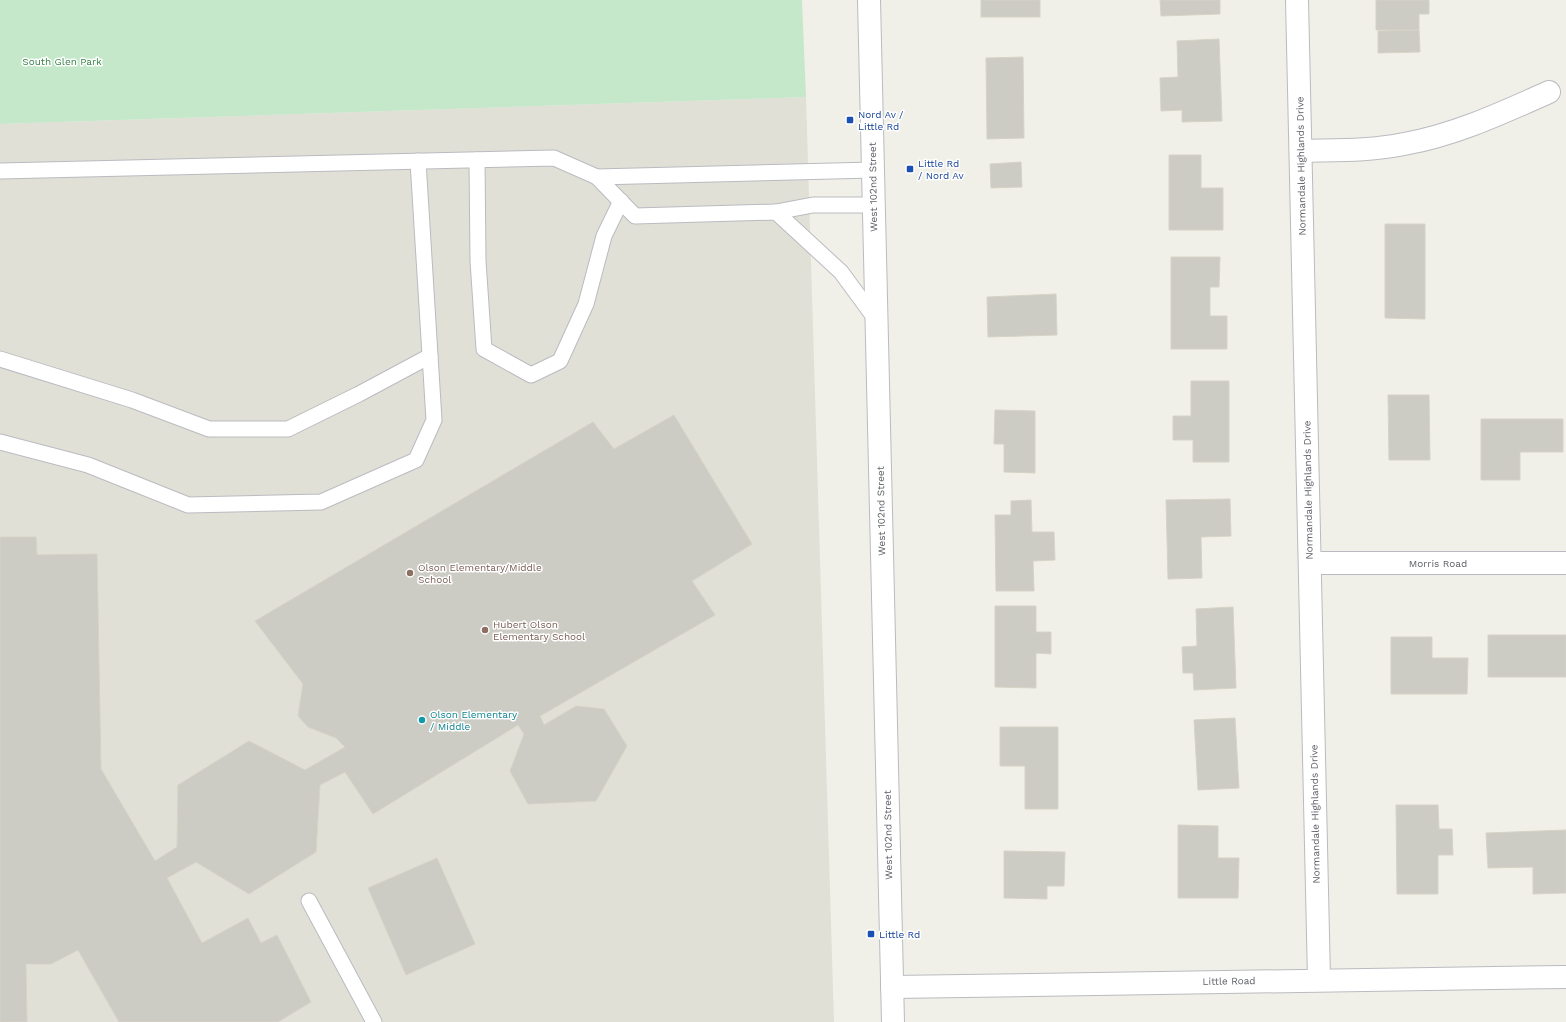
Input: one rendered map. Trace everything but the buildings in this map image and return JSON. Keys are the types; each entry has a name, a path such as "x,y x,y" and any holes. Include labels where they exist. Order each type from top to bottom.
{"street":[{"name":"West 102nd Street","path":"869,0 893,1022"},
{"name":"Normandale Highlands Drive","path":"1297,0 1319,980"},
{"path":"1301,151 1358,150 1404,144 1447,134 1549,92"},
{"name":"Morris Road","path":"1310,563 1566,563"},
{"name":"Little Road","path":"892,987 1566,977"}],"lane":[{"path":"0,171 554,158 597,177 635,216 776,212 813,206 874,205"},
{"path":"477,160 478,261 484,349 530,375 560,361 586,304 604,236 621,201"},
{"path":"0,442 88,465 188,505 321,502 416,460 434,420 418,161"},
{"path":"597,177 873,170"},
{"path":"776,212 841,272 877,321"},
{"path":"0,359 132,400 208,429 280,429 296,425 359,394 430,356"},
{"path":"310,900 374,1022"}],"shaded area":[{"name":"Olson Elementary/Middle School","path":"806,97 834,1022 0,1022 0,124"}],"green space":[{"name":"South Glen Park","path":"0,0 802,0 806,97 0,124"}],"place":[{"name":"Nord Av / Little Rd","path":"850,120"},
{"name":"Little Rd / Nord Av","path":"910,169"},
{"name":"Olson Elementary/Middle School","path":"410,573"},
{"name":"Hubert Olson Elementary School","path":"485,630"},
{"name":"Olson Elementary / Middle","path":"422,720"},
{"name":"Little Rd","path":"871,934"}]}
